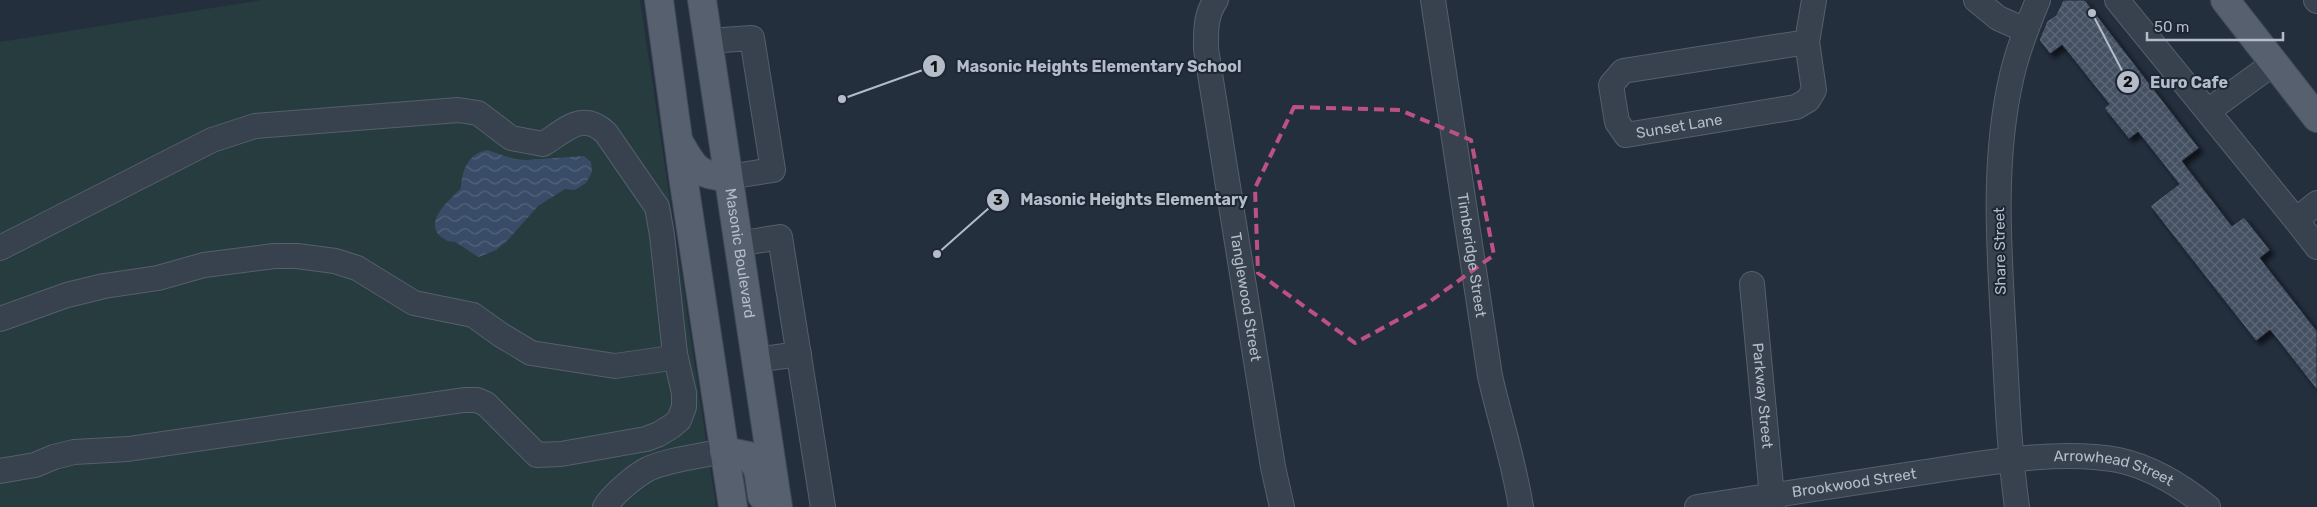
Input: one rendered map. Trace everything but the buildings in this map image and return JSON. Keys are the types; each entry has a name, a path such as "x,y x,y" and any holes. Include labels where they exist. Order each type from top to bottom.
{"main road":[{"path":"659,0 732,507"},
{"name":"Masonic Boulevard","path":"702,0 778,507"},
{"path":"2225,0 2317,118"},
{"path":"670,84 688,53 708,41"},
{"path":"678,140 693,167 710,176 728,178"},
{"path":"724,451 749,456 758,469 764,507"}],"street":[{"name":"Tanglewood Street","path":"1216,0 1209,13 1206,29 1206,49 1273,467 1282,507"},
{"name":"Timberidge Street","path":"1433,0 1490,376 1515,470 1521,507"},
{"name":"Sunset Lane","path":"1807,42 1623,71 1611,85 1617,122 1626,135 1796,107 1808,100 1814,90 1807,42 1814,0"},
{"path":"1976,0 1998,18 2025,30"},
{"name":"Share Street","path":"2018,507 2011,460 1998,236 2002,136 2012,75 2025,30 2038,0"},
{"path":"2117,0 2317,247"},
{"path":"708,41 752,38 773,170 728,178"},
{"path":"2208,111 2274,63"},
{"path":"0,248 212,140 255,126 458,110 478,113 511,138 544,144 573,124 590,123 600,126 606,133 657,207 676,343 675,354 684,393 684,407 679,420 659,434 614,446 561,454 537,455 486,404 477,400 464,400 128,449 74,452 54,457 35,465 0,471"},
{"path":"2296,220 2317,203"},
{"path":"738,244 780,237 823,507"},
{"path":"0,319 67,295 104,286 158,278 204,265 274,256 297,256 335,261 358,268 414,303 472,315 532,353 615,366 664,359 675,354"},
{"name":"Parkway Street","path":"1752,284 1772,501"},
{"path":"756,360 799,354"},
{"path":"605,507 612,496 648,469 724,451"},
{"name":"Arrowhead Street","path":"2011,460 2086,456 2118,460 2142,467 2187,490 2208,507"},
{"name":"Brookwood Street","path":"1697,507 1772,501 2011,460"}],"highlighted area":[{"path":"1294,107 1400,110 1471,140 1494,255 1425,305 1355,343 1258,273 1255,188"}],"green space":[{"path":"262,0 640,0 716,507 0,507 0,42"}],"water":[{"path":"487,150 514,159 526,160 584,156 591,162 592,172 586,183 575,190 565,189 538,206 507,241 496,250 479,257 439,235 435,228 435,221 443,207 461,188 467,164 475,155"}],"place":[{"name":"Euro Cafe","path":"2092,13"},
{"name":"Masonic Heights Elementary School","path":"842,99"},
{"name":"Masonic Heights Elementary","path":"937,254"}]}
